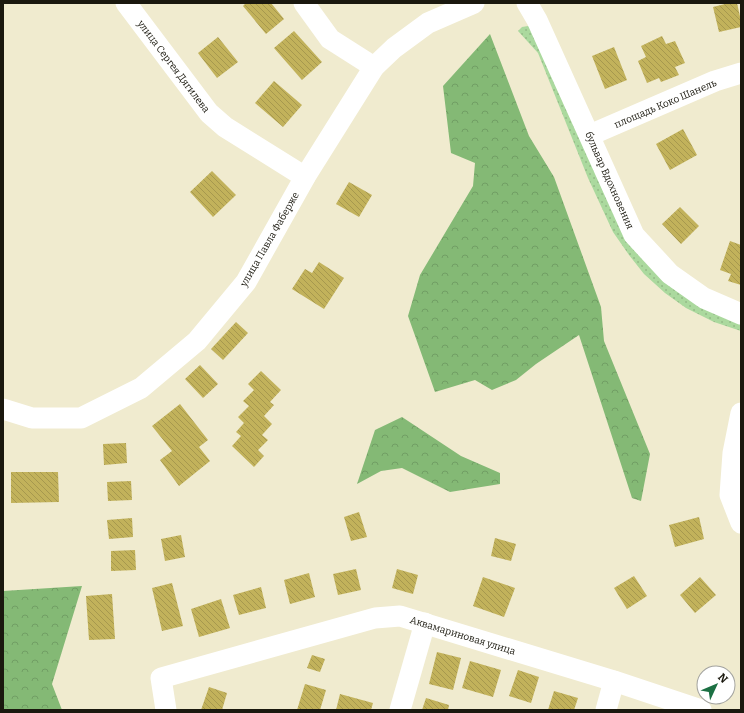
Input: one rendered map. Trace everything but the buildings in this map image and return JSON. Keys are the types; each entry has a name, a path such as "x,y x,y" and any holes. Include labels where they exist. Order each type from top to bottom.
{"street":[{"name":"улица Сергея Дягилева","path":"126,3 209,113 225,127 306,177"},
{"path":"304,3 330,39 374,67"},
{"name":"улица Павла Фаберже","path":"3,409 32,418 81,418 141,388 197,341 246,282 306,177 374,67 394,48 428,23 474,3"},
{"name":"бульвар Вдохновения","path":"527,3 537,20 634,235 670,274 704,298 741,314"},
{"name":"площадь Коко Шанель","path":"590,135 715,81 741,73"},
{"path":"741,413 733,454 730,495 741,522"},
{"name":"Аквамариновая улица","path":"166,710 161,678 375,618 400,616 701,710"},
{"path":"400,710 425,623"},
{"path":"606,710 614,682"}],"green space":[{"path":"528,26 535,30 623,227 741,320 741,331 714,322 686,308 665,293 644,274 629,255 613,232 588,178 538,53 518,31 522,27"},
{"path":"490,34 529,136 554,177 601,307 604,341 650,454 641,501 632,498 579,335 536,364 516,380 492,390 475,380 435,392 408,316 420,275 473,186 475,163 451,153 443,86"},
{"path":"402,417 461,456 500,473 500,484 450,492 402,468 381,471 357,484 375,430"},
{"path":"82,586 52,684 62,710 3,710 3,591"}]}
